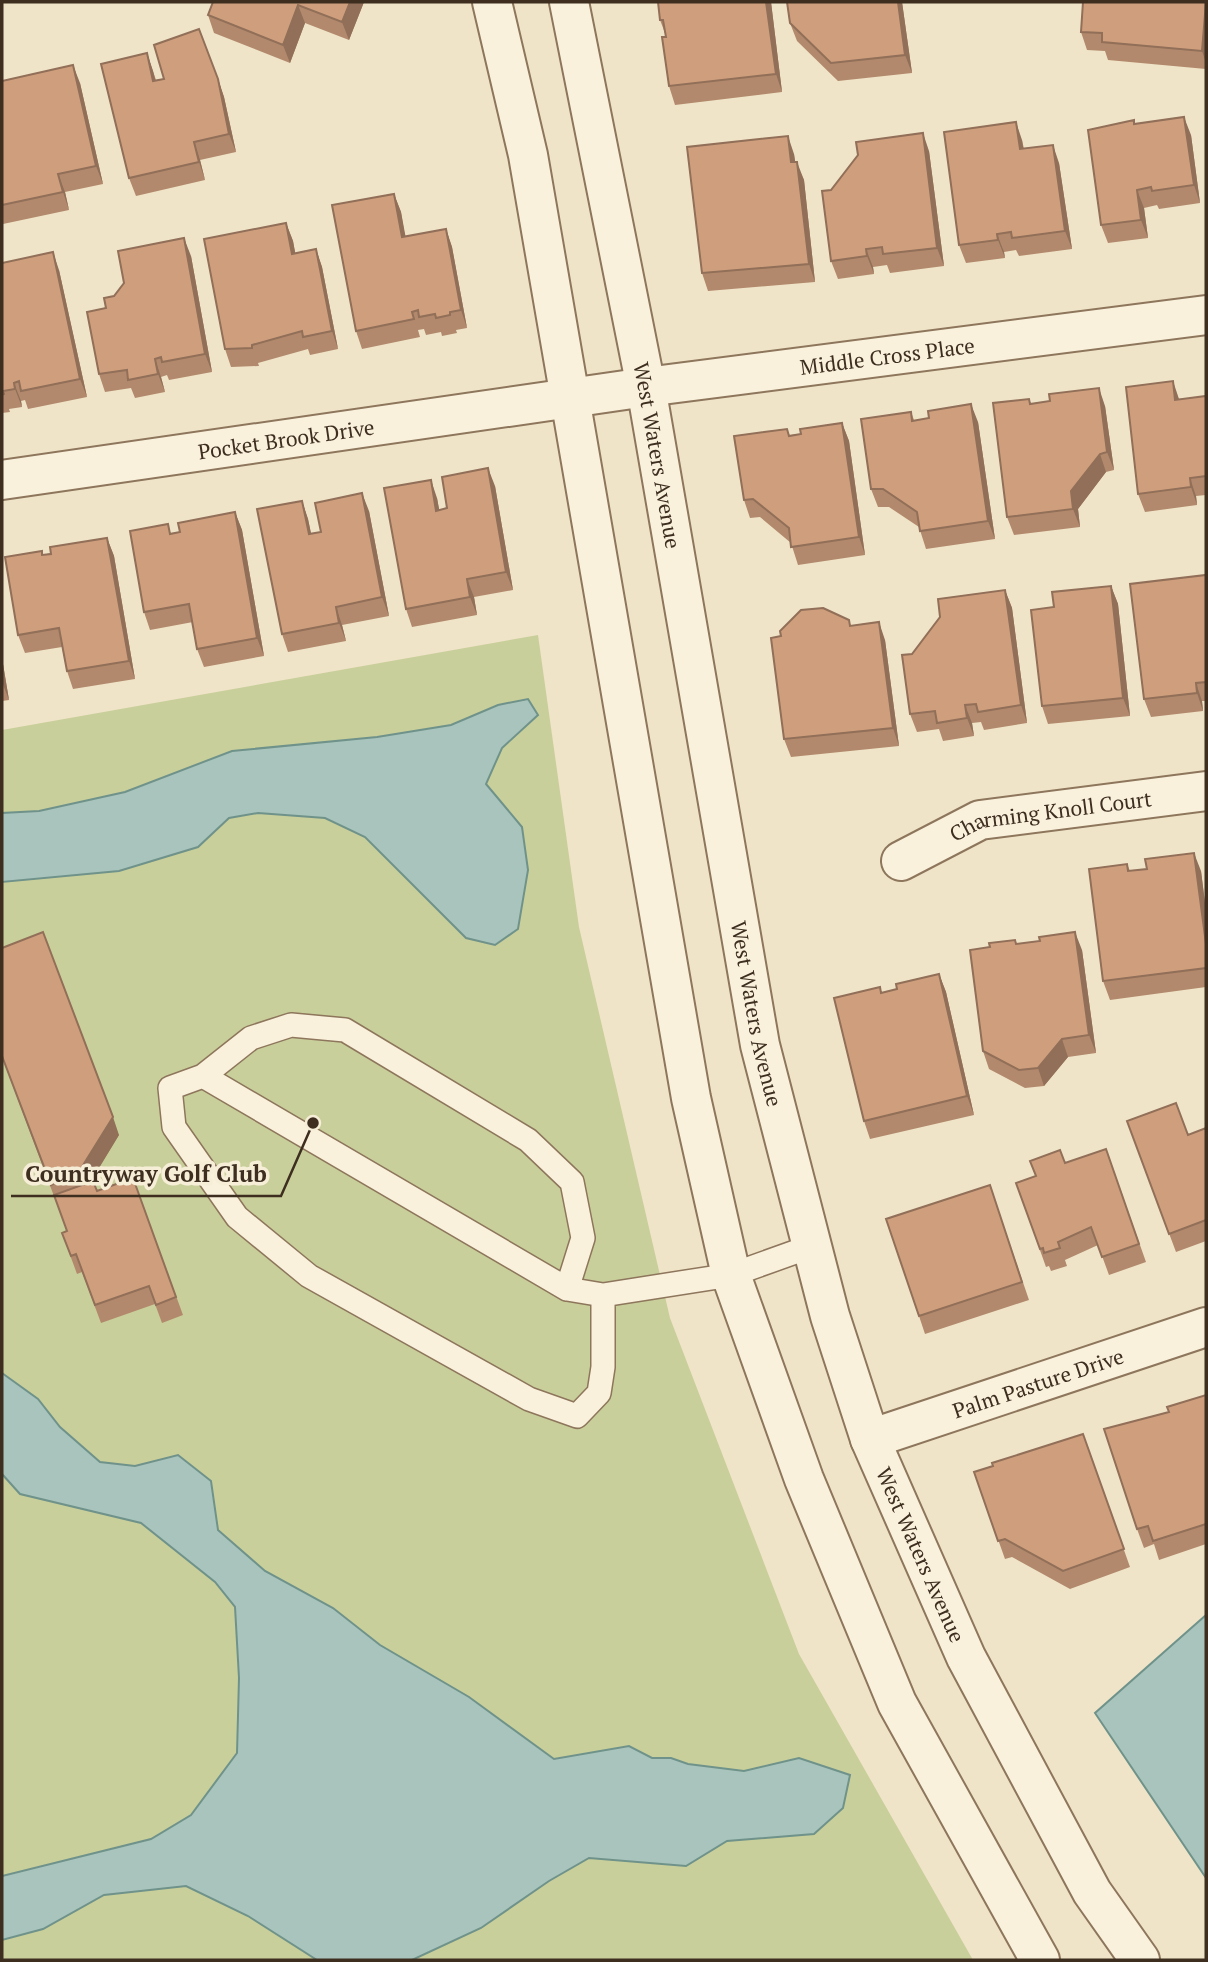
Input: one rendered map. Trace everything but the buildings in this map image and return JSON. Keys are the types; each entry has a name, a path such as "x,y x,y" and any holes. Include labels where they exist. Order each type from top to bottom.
{"street":[{"path":"492,2 528,155 691,1098 731,1275 804,1479 897,1703 1040,1960"},
{"name":"West Waters Avenue","path":"569,2 646,387 760,1045 830,1316 870,1439 966,1657 1092,1892 1140,1960"},
{"name":"Middle Cross Place","path":"569,398 1206,315"},
{"name":"Pocket Brook Drive","path":"2,480 569,398"},
{"name":"Charming Knoll Court","path":"901,861 980,820 1206,791"},
{"name":"Palm Pasture Drive","path":"870,1439 1206,1327"}],"lane":[{"path":"567,1289 583,1238 572,1182 528,1140 345,1030 291,1025 251,1038 203,1076 170,1088 174,1127 237,1217 309,1276 529,1399 577,1416 599,1393 603,1367 603,1295"},
{"path":"203,1076 567,1289 603,1295 731,1275 812,1246"}],"green space":[{"path":"538,635 579,927 670,1318 799,1654 973,1960 2,1960 2,730"}],"water":[{"path":"528,699 538,715 502,748 486,784 522,827 528,870 518,929 495,945 466,938 365,837 325,818 258,813 229,818 198,847 119,871 2,882 2,813 39,811 125,792 232,751 377,737 451,725 498,705"},
{"path":"2,1373 38,1399 60,1427 100,1462 135,1466 178,1455 211,1481 218,1530 265,1571 333,1608 380,1645 469,1697 554,1759 629,1746 652,1758 671,1758 688,1764 744,1771 799,1758 850,1775 843,1808 814,1834 727,1841 686,1866 589,1858 549,1881 481,1928 412,1960 317,1960 248,1916 186,1886 104,1895 43,1929 2,1940 2,1876 151,1839 191,1815 237,1753 239,1678 235,1607 215,1582 141,1523 20,1494 2,1474"},
{"path":"1206,1615 1206,1878 1095,1713"}],"place":[{"name":"Countryway Golf Club","path":"313,1123"}]}
